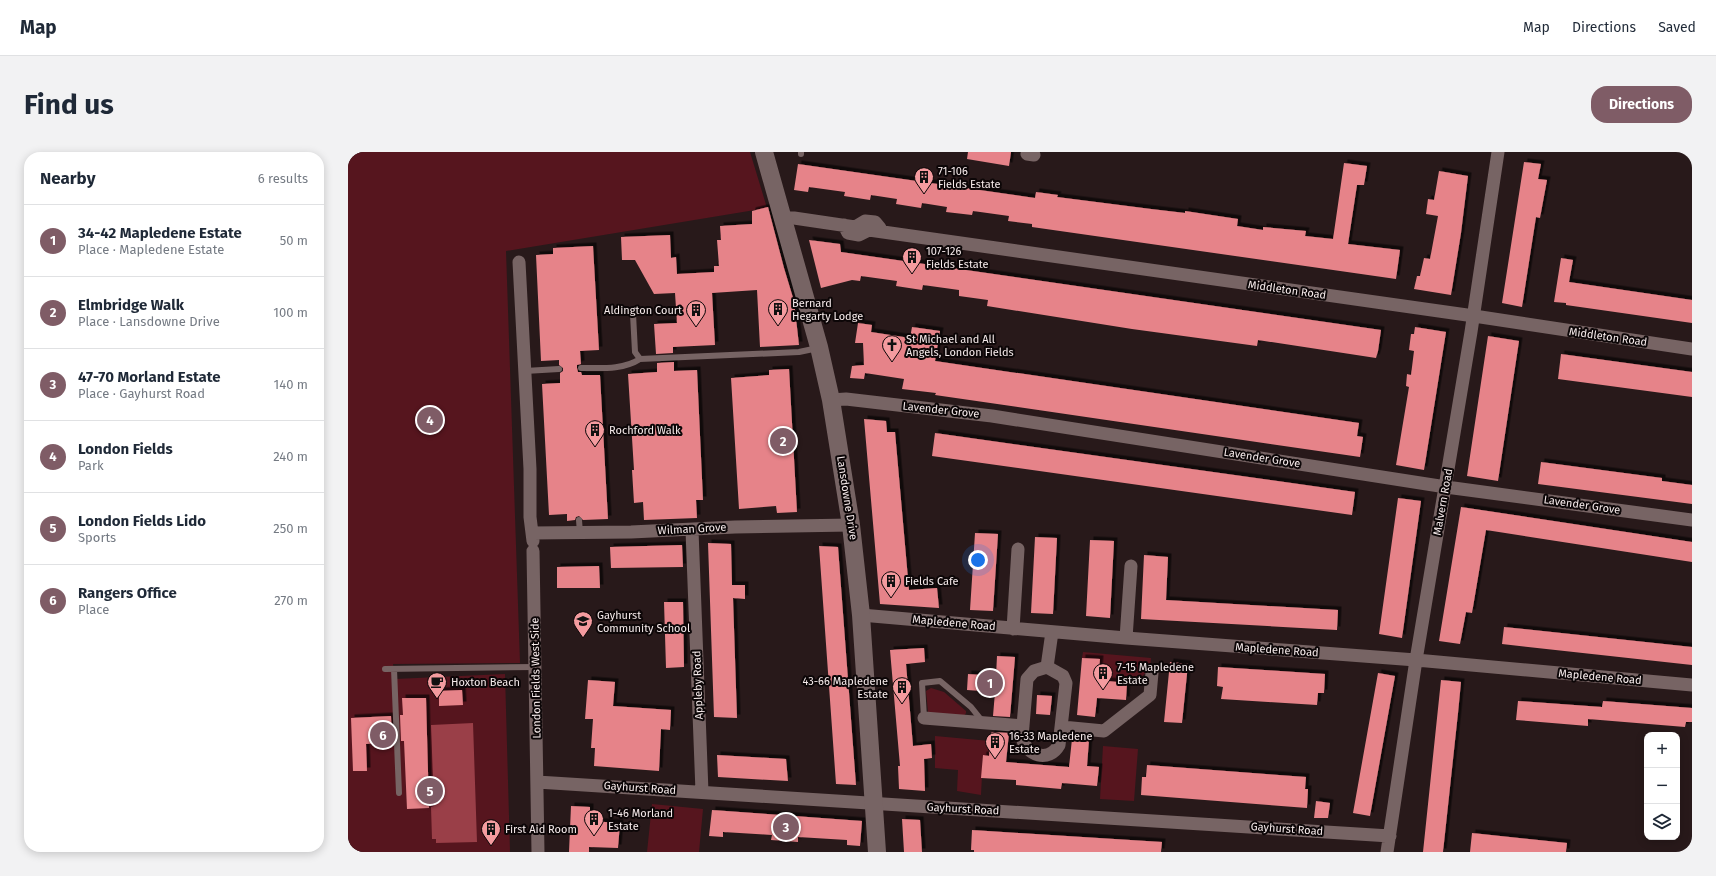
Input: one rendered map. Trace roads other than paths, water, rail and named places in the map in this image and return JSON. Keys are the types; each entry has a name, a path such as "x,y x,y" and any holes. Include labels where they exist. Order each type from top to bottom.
{"street":[{"name":"Lansdowne Drive","path":"764,152 819,348 831,400 852,525 861,615 877,852"},
{"name":"Malvern Road","path":"1387,852 1416,660 1474,316 1498,152"},
{"name":"Middleton Road","path":"783,218 794,218 849,226 870,221 875,222 882,231"},
{"name":"Middleton Road","path":"849,226 848,233 859,235 869,230 882,231 1474,316 1692,349"},
{"name":"London Fields West Side","path":"519,262 533,541 538,852"},
{"name":"Lavender Grove","path":"831,400 846,399 992,416 1446,487 1692,520"},
{"name":"Wilman Grove","path":"533,541 579,526 692,530 735,527 852,525"},
{"name":"Appleby Road","path":"692,530 702,792"},
{"path":"1013,629 1018,549"},
{"path":"1126,638 1131,566"},
{"name":"Mapledene Road","path":"861,615 1013,629 1416,660 1692,685"},
{"path":"1048,667 1052,632"},
{"path":"1048,667 1063,676 1066,683 1060,745 1056,750 1047,755 1040,756 1032,753 1023,744 1022,737 1027,679 1034,671 1048,667"},
{"path":"1062,727 1104,731 1150,695 1152,673"},
{"path":"924,718 1023,726"},
{"name":"Gayhurst Road","path":"537,782 1390,836"}],"lane":[{"path":"633,314 635,352 640,358"},
{"path":"581,368 623,366 633,363 640,358 799,352 819,348"},
{"path":"525,371 559,369"},
{"path":"386,668 536,667"},
{"path":"394,668 400,793"},
{"path":"924,718 922,682 940,680 971,707 984,723"}],"place":[{"name":"71-106 Fields Estate","path":"924,194"},
{"name":"107-126 Fields Estate","path":"912,274"},
{"name":"Bernard Hegarty Lodge","path":"778,326"},
{"name":"Aldington Court","path":"696,327"},
{"name":"St Michael and All Angels, London Fields","path":"892,362"},
{"name":"London Fields","path":"430,420"},
{"name":"Elmbridge Walk","path":"783,441"},
{"name":"Rochford Walk","path":"595,447"},
{"name":"Fields Cafe","path":"891,598"},
{"name":"Gayhurst Community School","path":"583,638"},
{"name":"34-42 Mapledene Estate","path":"990,683"},
{"name":"7-15 Mapledene Estate","path":"1103,690"},
{"name":"Hoxton Beach","path":"437,699"},
{"name":"43-66 Mapledene Estate","path":"902,704"},
{"name":"Rangers Office","path":"383,735"},
{"name":"16-33 Mapledene Estate","path":"995,759"},
{"name":"London Fields Lido","path":"430,791"},
{"name":"47-70 Morland Estate","path":"786,827"},
{"name":"1-46 Morland Estate","path":"594,836"},
{"name":"First Aid Room","path":"491,846"}]}
